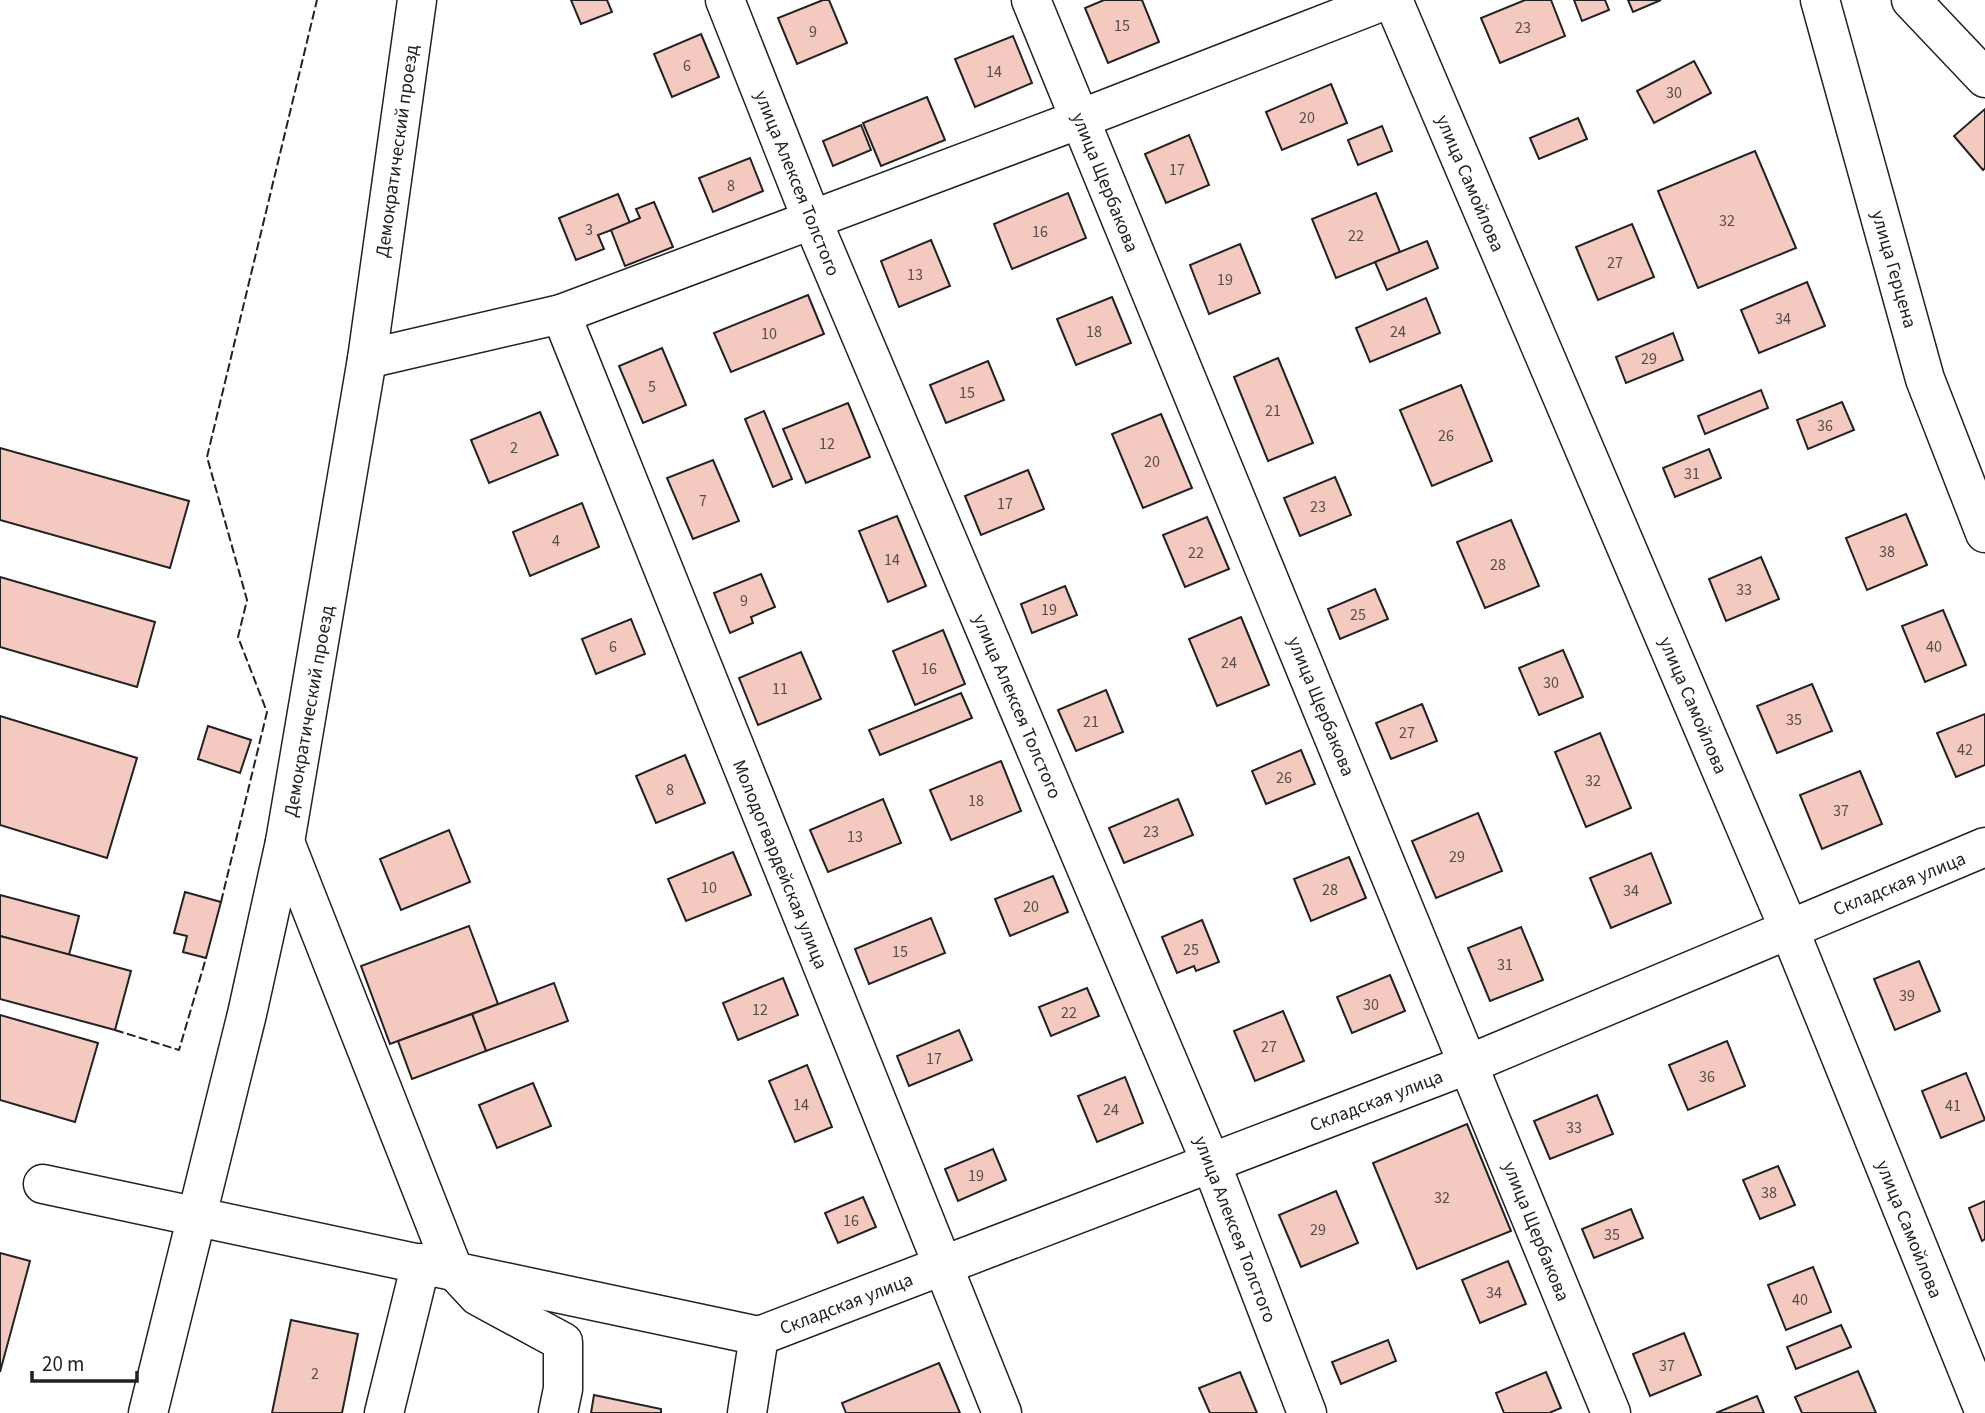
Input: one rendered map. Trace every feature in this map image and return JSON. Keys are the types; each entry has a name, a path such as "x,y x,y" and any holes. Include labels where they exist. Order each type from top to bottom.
{"street":[{"name":"Демократический проезд","path":"148,1413 247,1014 285,842 367,359 417,0"},
{"name":"улица Алексея Толстого","path":"725,0 812,219 1211,1163 1307,1413"},
{"name":"улица Щербакова","path":"1031,0 1611,1413"},
{"path":"367,359 561,314 1080,119 1386,0"},
{"name":"улица Самойлова","path":"1393,0 1789,929 1985,1413"},
{"name":"улица Герцена","path":"1820,0 1925,379 1985,533"},
{"path":"1911,0 1985,78"},
{"name":"Молодогвардейская улица","path":"561,314 1002,1413"},
{"path":"285,842 437,1266 478,1296 563,1342 563,1389 558,1413"},
{"name":"Складская улица","path":"760,1336 1469,1064 1985,847"},
{"path":"43,1184 760,1336 747,1413"},
{"path":"384,1413 437,1266"}],"building":[{"path":"571,0 607,0 612,12 581,24"},
{"path":"829,0 847,43 797,64 778,18"},
{"path":"1104,0 1142,0 1159,42 1108,63 1085,8"},
{"path":"1525,0 1551,0 1565,36 1500,63 1481,18"},
{"path":"1574,0 1605,0 1609,10 1582,21"},
{"path":"1628,0 1661,0 1633,12"},
{"path":"701,34 719,77 672,97 654,54"},
{"path":"1013,36 1032,83 975,107 955,59"},
{"path":"1694,61 1711,93 1654,123 1637,91"},
{"path":"1331,84 1347,123 1282,150 1266,112"},
{"path":"927,97 945,140 881,166 863,123"},
{"path":"1985,109 1985,168 1983,170 1954,136"},
{"path":"1578,118 1587,139 1539,159 1530,138"},
{"path":"861,125 871,150 833,166 823,141"},
{"path":"1382,126 1392,151 1358,165 1348,140"},
{"path":"1189,135 1209,185 1166,203 1145,154"},
{"path":"1755,151 1796,248 1698,288 1658,191"},
{"path":"750,158 763,191 713,212 699,178"},
{"path":"1068,193 1086,238 1012,269 994,224"},
{"path":"1376,193 1400,252 1336,278 1312,219"},
{"path":"618,194 630,223 598,235 604,249 576,260 559,218"},
{"path":"654,202 673,247 625,266 611,230 640,218 636,209"},
{"path":"1632,224 1654,277 1598,300 1576,247"},
{"path":"931,240 950,286 899,307 881,261"},
{"path":"1427,241 1438,268 1387,290 1375,262"},
{"path":"1240,244 1260,293 1209,314 1190,265"},
{"path":"1807,282 1825,326 1759,353 1741,310"},
{"path":"808,295 824,334 731,372 714,333"},
{"path":"1112,297 1131,343 1076,365 1057,319"},
{"path":"1426,298 1440,333 1370,362 1356,328"},
{"path":"1673,333 1683,360 1626,383 1616,357"},
{"path":"662,348 686,405 643,423 619,366"},
{"path":"1278,358 1313,443 1268,461 1234,377"},
{"path":"988,361 1004,400 946,423 930,385"},
{"path":"1461,385 1492,461 1432,486 1400,410"},
{"path":"1761,390 1768,408 1705,434 1698,416"},
{"path":"1842,402 1854,430 1808,449 1797,420"},
{"path":"848,403 870,457 806,483 783,429"},
{"path":"764,411 792,479 773,487 745,419"},
{"path":"540,412 558,455 489,483 471,440"},
{"path":"1161,414 1192,488 1143,508 1112,434"},
{"path":"0,448 189,501 170,568 0,520"},
{"path":"1709,449 1721,478 1675,497 1663,468"},
{"path":"713,460 739,521 693,539 667,478"},
{"path":"1028,470 1044,509 981,535 965,496"},
{"path":"1335,477 1351,515 1300,536 1284,498"},
{"path":"582,503 599,547 530,576 513,532"},
{"path":"1906,514 1927,565 1867,590 1846,538"},
{"path":"897,516 926,586 888,602 859,531"},
{"path":"1207,517 1229,569 1185,587 1163,535"},
{"path":"1511,520 1539,586 1485,608 1457,542"},
{"path":"1761,557 1779,599 1726,621 1709,579"},
{"path":"761,574 775,607 751,617 753,623 730,633 714,593"},
{"path":"0,577 155,622 137,687 0,647"},
{"path":"1065,586 1077,615 1032,633 1021,604"},
{"path":"1375,589 1388,619 1340,639 1328,609"},
{"path":"1943,610 1966,665 1925,682 1902,626"},
{"path":"1241,617 1269,685 1217,706 1189,639"},
{"path":"631,619 645,654 596,674 582,639"},
{"path":"943,630 965,684 915,705 893,651"},
{"path":"1563,650 1583,697 1539,715 1519,668"},
{"path":"801,652 821,699 758,725 739,678"},
{"path":"1812,684 1832,731 1777,753 1757,706"},
{"path":"1106,690 1123,732 1076,751 1058,710"},
{"path":"961,693 972,718 880,755 869,730"},
{"path":"1422,704 1437,741 1391,759 1376,723"},
{"path":"1985,714 1985,765 1956,777 1937,733"},
{"path":"0,716 137,758 107,858 0,825"},
{"path":"208,726 251,740 240,773 198,759"},
{"path":"1600,733 1631,808 1586,827 1555,752"},
{"path":"1301,750 1315,784 1266,804 1252,771"},
{"path":"685,755 705,803 656,823 636,776"},
{"path":"1001,761 1021,811 951,840 930,790"},
{"path":"1860,771 1882,824 1822,849 1800,795"},
{"path":"883,799 901,843 828,872 810,830"},
{"path":"1178,799 1193,835 1124,863 1109,828"},
{"path":"1478,813 1502,871 1436,898 1412,841"},
{"path":"449,830 470,882 401,910 380,859"},
{"path":"733,852 751,895 686,921 668,879"},
{"path":"1651,853 1671,903 1611,928 1590,878"},
{"path":"1349,857 1366,898 1311,921 1294,879"},
{"path":"1053,876 1068,912 1010,936 995,899"},
{"path":"185,892 221,902 206,958 183,952 187,936 174,933"},
{"path":"0,895 79,916 69,955 0,936"},
{"path":"931,918 945,953 869,984 855,949"},
{"path":"1202,920 1219,962 1196,971 1194,966 1177,973 1162,937"},
{"path":"469,926 498,1004 390,1044 361,966"},
{"path":"1521,927 1543,980 1490,1001 1468,948"},
{"path":"0,936 131,971 115,1030 0,999"},
{"path":"1919,961 1940,1011 1895,1030 1874,979"},
{"path":"1390,975 1405,1011 1352,1033 1337,997"},
{"path":"783,978 798,1015 738,1040 723,1003"},
{"path":"554,983 568,1021 486,1051 472,1014"},
{"path":"1087,988 1099,1016 1051,1036 1039,1007"},
{"path":"1283,1011 1304,1061 1255,1081 1234,1031"},
{"path":"472,1014 486,1051 412,1079 398,1041"},
{"path":"0,1015 98,1043 75,1122 0,1100"},
{"path":"959,1030 972,1060 909,1086 897,1056"},
{"path":"1727,1041 1745,1086 1688,1110 1669,1065"},
{"path":"807,1065 832,1127 795,1142 769,1081"},
{"path":"1966,1073 1985,1120 1941,1138 1922,1091"},
{"path":"1125,1077 1143,1123 1097,1142 1078,1096"},
{"path":"533,1083 551,1126 497,1148 479,1105"},
{"path":"1597,1095 1613,1134 1550,1159 1534,1121"},
{"path":"1467,1124 1511,1231 1417,1269 1373,1163"},
{"path":"993,1149 1006,1180 958,1201 945,1169"},
{"path":"1778,1166 1795,1205 1760,1219 1743,1180"},
{"path":"1336,1191 1358,1243 1301,1267 1279,1215"},
{"path":"863,1197 876,1227 838,1243 825,1213"},
{"path":"1985,1201 1985,1239 1982,1241 1969,1208"},
{"path":"1631,1209 1643,1238 1594,1258 1582,1229"},
{"path":"0,1253 30,1261 0,1372"},
{"path":"1508,1261 1526,1304 1480,1323 1462,1280"},
{"path":"1813,1267 1831,1312 1786,1330 1768,1285"},
{"path":"291,1320 358,1334 342,1413 272,1413"},
{"path":"1841,1325 1851,1347 1796,1369 1787,1347"},
{"path":"1684,1333 1701,1375 1650,1396 1633,1354"},
{"path":"1388,1340 1396,1361 1341,1384 1332,1362"},
{"path":"939,1363 960,1413 846,1413 842,1403"},
{"path":"1858,1371 1876,1413 1802,1413 1795,1397"},
{"path":"1240,1372 1257,1413 1210,1413 1199,1388"},
{"path":"1546,1372 1561,1408 1549,1413 1504,1413 1496,1393"},
{"path":"594,1395 661,1409 661,1413 591,1413"},
{"path":"1757,1396 1764,1413 1716,1413"}],"fence":[{"path":"221,902 267,712 238,637 247,600 207,457 317,0"},
{"path":"115,1030 179,1050 206,958"}]}
